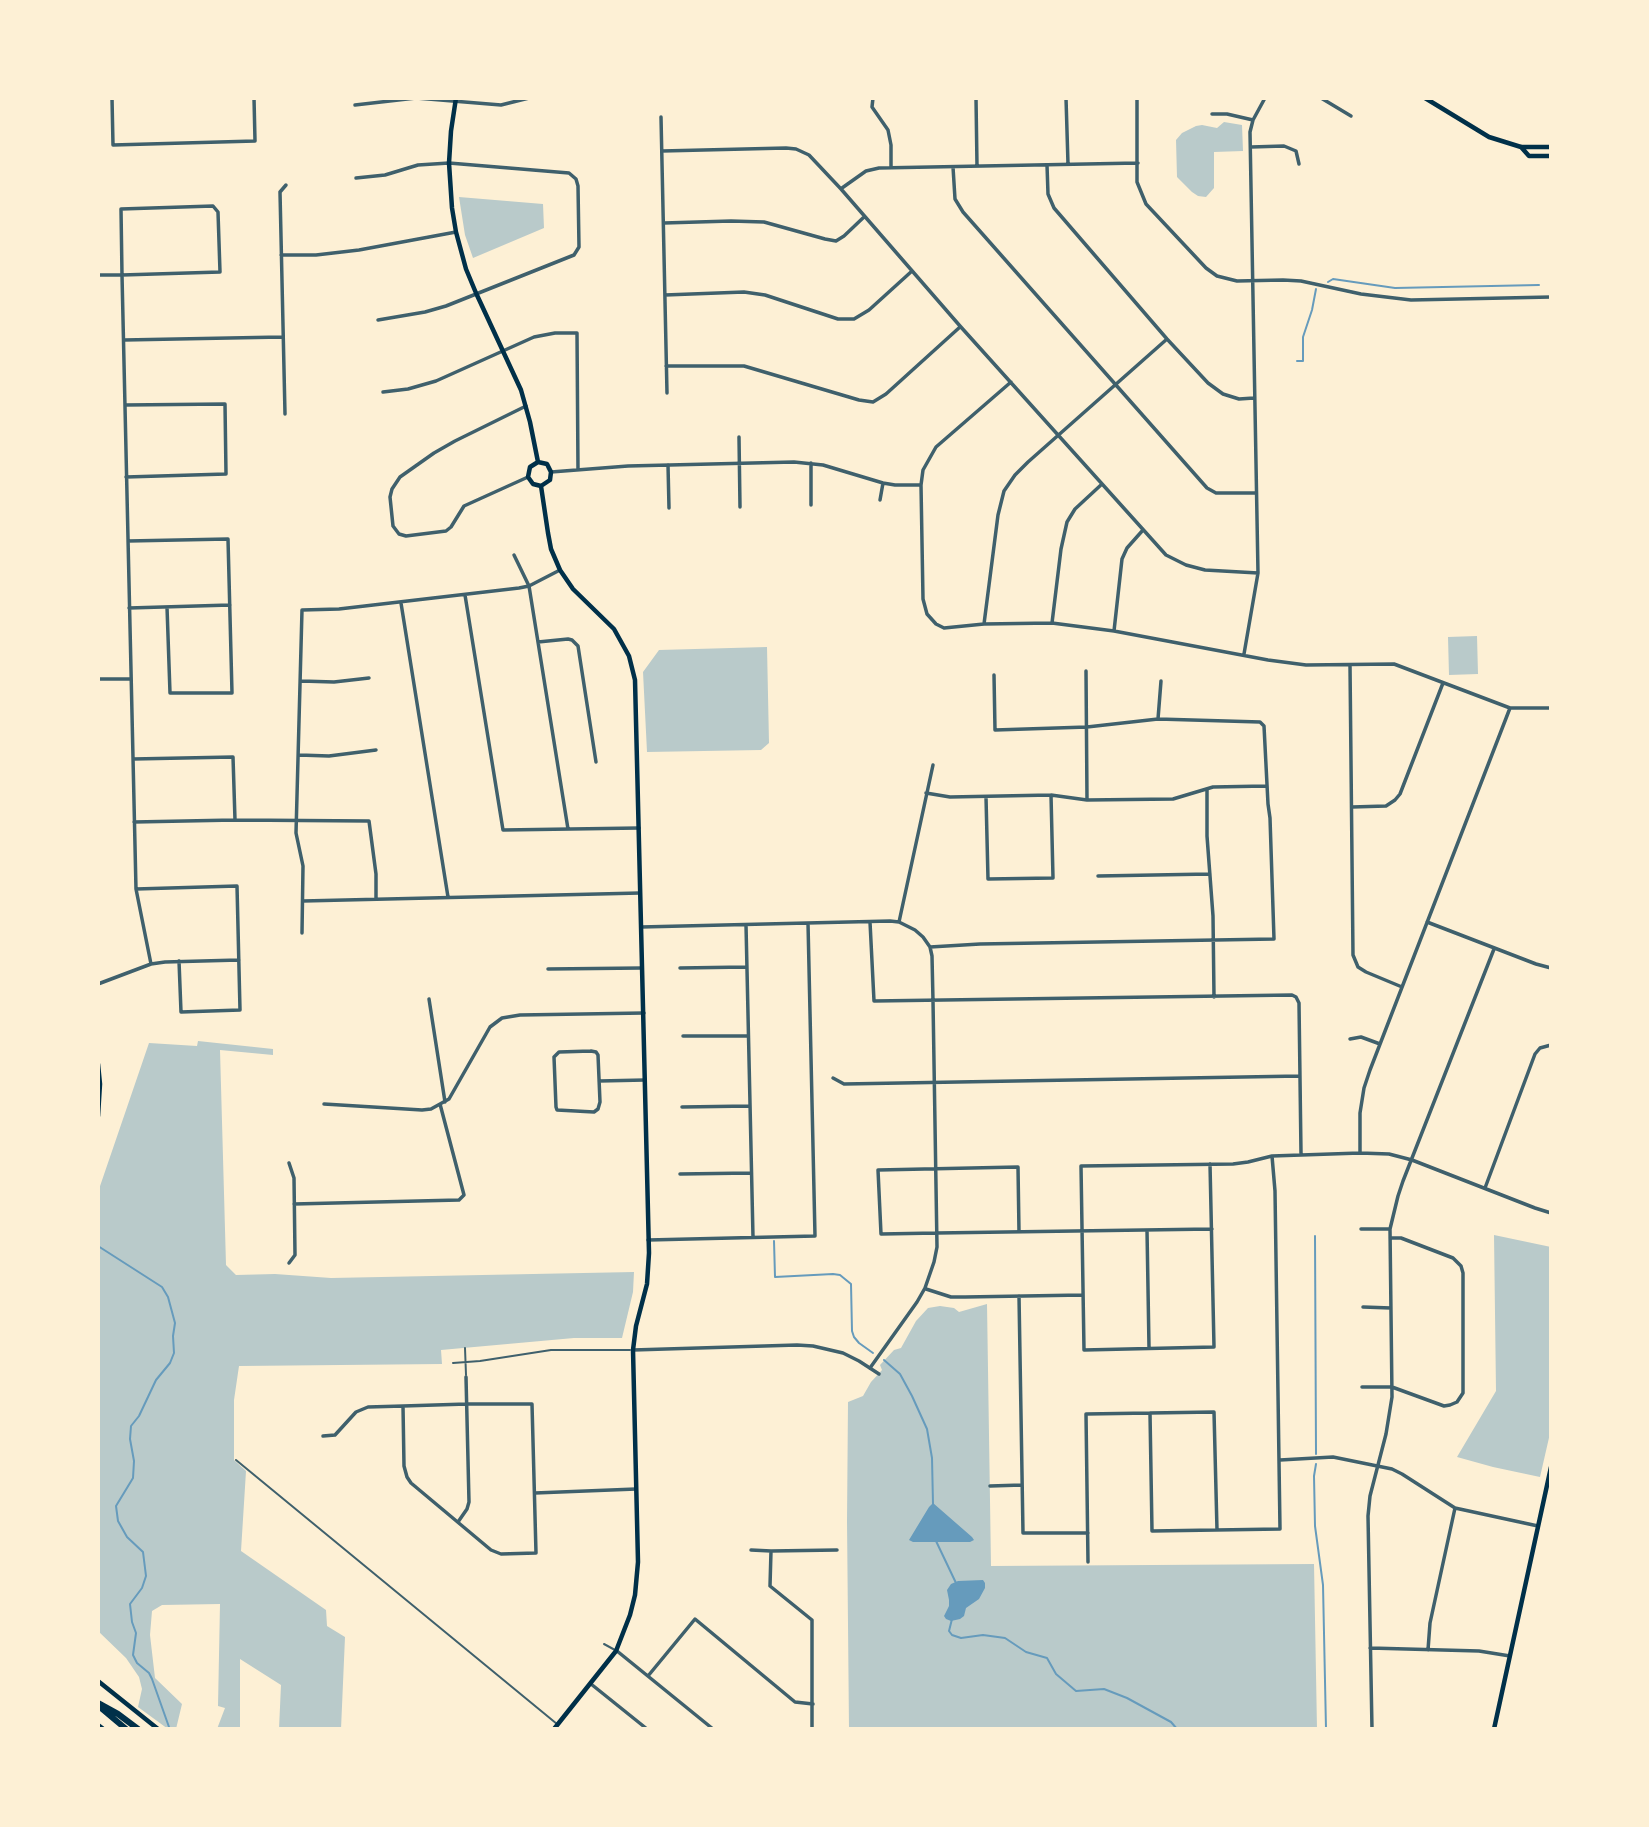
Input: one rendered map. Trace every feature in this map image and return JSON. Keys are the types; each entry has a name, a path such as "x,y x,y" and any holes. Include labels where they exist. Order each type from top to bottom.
{"highway":[{"path":"98,1705 126,1729"},
{"path":"98,1705 118,1714 138,1729"},
{"path":"98,1726 102,1729"}],"main road":[{"path":"1425,98 1489,137 1521,147 1551,147"},
{"path":"455,99 449,163 456,232 466,269 521,390 538,462"},
{"path":"1521,147 1529,156 1551,156"},
{"path":"538,462 547,464 551,472 550,480 541,486 533,484 528,477 530,467 538,462"},
{"path":"541,486 551,549 559,570 573,589 614,629 623,644 635,680 649,1240 648,1275 633,1350 638,1562 635,1595 631,1615 616,1651 556,1727"},
{"path":"98,1064 98,1116"},
{"path":"1494,1729 1551,1467"},
{"path":"98,1681 158,1729"}],"street":[{"path":"112,98 113,145 255,141 254,98"},
{"path":"355,105 416,98 455,99 500,105 529,98"},
{"path":"976,98 977,166"},
{"path":"1066,98 1068,164"},
{"path":"1137,98 1137,182 1146,204 1206,268 1217,276 1237,281 1301,281 1373,296 1411,300 1551,297"},
{"path":"1244,654 1258,573 1250,132 1265,98"},
{"path":"1321,98 1351,116"},
{"path":"872,99 874,110 888,130 891,168"},
{"path":"1212,114 1227,114 1253,120"},
{"path":"661,117 667,393"},
{"path":"1251,147 1284,146 1296,151 1299,164"},
{"path":"662,151 786,148 808,155 1166,555 1186,565 1205,570 1258,573"},
{"path":"356,178 385,175 418,164 449,163 569,173 576,179 578,186 579,247 574,255 446,306 378,320"},
{"path":"841,189 866,171 891,168 1138,163"},
{"path":"1047,165 1048,194 1054,208 1167,339 1208,383 1223,394 1239,399 1254,398"},
{"path":"953,167 956,199 963,212 1208,488 1216,493 1256,493"},
{"path":"285,414 280,192 286,185"},
{"path":"98,275 122,275 220,272 218,212 214,206 121,209 122,275 124,341 126,477 136,889 151,964"},
{"path":"663,223 731,220 764,222 836,241 864,217"},
{"path":"281,255 316,255 359,250 456,232"},
{"path":"665,295 744,292 765,295 846,320 854,319 869,310 912,271"},
{"path":"666,366 744,366 873,402 886,394 960,326"},
{"path":"383,392 408,389 436,381 543,334 577,333 578,470"},
{"path":"124,341 284,337"},
{"path":"984,624 998,515 1004,491 1015,475 1167,339"},
{"path":"1011,382 936,447 923,470 923,599 927,614 936,624 944,628 984,624 1052,623 1114,631 1306,665 1394,664 1510,708 1551,708"},
{"path":"125,405 225,404 226,450 226,474 126,477"},
{"path":"526,407 455,441 400,477 392,489 390,506 395,530 406,536 446,531 464,506 528,477"},
{"path":"739,437 740,506"},
{"path":"551,472 668,465 811,463 883,483 921,485"},
{"path":"811,463 811,505"},
{"path":"668,465 669,508"},
{"path":"880,500 883,483"},
{"path":"1052,623 1067,522 1075,509 1102,484"},
{"path":"1114,631 1122,559 1127,548 1143,530"},
{"path":"128,541 228,539 232,693 170,694 167,607"},
{"path":"514,555 529,586 568,829"},
{"path":"302,933 303,866 297,841 297,820 302,610 401,603 529,586 559,570"},
{"path":"465,595 503,830 639,828"},
{"path":"401,603 448,897"},
{"path":"129,608 230,606"},
{"path":"538,642 568,639 578,646 596,762"},
{"path":"1350,665 1353,955 1358,967 1402,986"},
{"path":"1086,671 1087,800"},
{"path":"930,947 1274,939 1270,818 1264,726 1260,722 1158,719 1087,727 995,730 995,675"},
{"path":"301,681 334,682 369,678"},
{"path":"98,679 131,679"},
{"path":"1158,719 1161,681"},
{"path":"1352,807 1387,806 1395,800 1444,683"},
{"path":"1360,1153 1361,1100 1367,1079 1510,708"},
{"path":"299,755 329,756 376,750"},
{"path":"133,759 233,757 235,820"},
{"path":"899,922 933,765"},
{"path":"926,793 950,797 1051,795 1087,800 1173,799 1207,789 1266,786"},
{"path":"1207,789 1214,997"},
{"path":"986,796 988,879 1052,878 1051,795"},
{"path":"134,822 369,821 376,874 376,899"},
{"path":"1098,876 1210,874"},
{"path":"136,889 237,887 240,1010 181,1012 179,961"},
{"path":"303,901 640,893"},
{"path":"870,922 874,1002 1297,997 1301,1154"},
{"path":"641,927 899,922 915,930 930,947 937,1247 925,1289 870,1368"},
{"path":"1427,922 1551,968"},
{"path":"649,1240 814,1236 808,923"},
{"path":"746,925 753,1237"},
{"path":"1372,1729 1368,1516 1370,1496 1389,1419 1392,1387 1390,1230 1398,1196 1494,949"},
{"path":"98,984 151,964 239,960"},
{"path":"680,968 746,967"},
{"path":"548,969 642,968"},
{"path":"294,1205 451,1201 459,1200 464,1195 442,1103 429,999"},
{"path":"324,1104 431,1109 453,1094 490,1027 502,1018 520,1015 643,1013"},
{"path":"683,1036 748,1036"},
{"path":"1350,1039 1361,1037 1380,1044"},
{"path":"1485,1188 1535,1054 1540,1048 1551,1045"},
{"path":"559,1052 596,1052 599,1081 600,1102 594,1112 557,1110 554,1057 559,1052"},
{"path":"833,1078 844,1084 1300,1076"},
{"path":"599,1081 645,1080"},
{"path":"682,1107 750,1105"},
{"path":"1210,1164 1213,1347 1084,1350 1081,1166 1248,1162 1272,1156 1301,1154 1389,1154 1412,1160 1551,1213"},
{"path":"1150,1413 1153,1531 1280,1529 1275,1191 1272,1156"},
{"path":"289,1163 294,1178 295,1255 289,1263"},
{"path":"1019,1232 1018,1167 878,1170 881,1234 937,1233 1019,1232 1212,1229"},
{"path":"680,1174 751,1172"},
{"path":"1361,1229 1390,1230"},
{"path":"1147,1230 1149,1348"},
{"path":"1362,1387 1392,1387 1444,1406 1461,1398 1464,1386 1461,1266 1458,1261 1401,1238 1390,1238"},
{"path":"925,1289 951,1297 1083,1295"},
{"path":"1019,1296 1023,1534 1087,1533"},
{"path":"1363,1307 1391,1308"},
{"path":"633,1350 814,1346 843,1353 879,1374"},
{"path":"458,1522 469,1502 466,1377"},
{"path":"323,1436 335,1435 351,1416 363,1409 403,1406 467,1404 532,1404 536,1553 496,1552 416,1488 407,1477 404,1466 403,1406"},
{"path":"1088,1562 1086,1414 1214,1412 1217,1530"},
{"path":"1280,1460 1333,1457 1377,1465 1399,1472 1455,1508 1538,1526"},
{"path":"990,1486 1022,1485"},
{"path":"535,1493 636,1489"},
{"path":"1428,1650 1430,1623 1455,1508"},
{"path":"751,1550 837,1550"},
{"path":"771,1551 769,1586 812,1620 812,1729"},
{"path":"648,1676 695,1619 795,1702 813,1704"},
{"path":"1370,1648 1479,1651 1510,1656"},
{"path":"616,1651 713,1729"},
{"path":"591,1684 647,1729"}],"lane":[{"path":"465,1348 466,1377"},
{"path":"453,1363 551,1350 633,1350"},
{"path":"236,1460 556,1727"},
{"path":"604,1644 616,1651"}],"shaded area":[{"path":"1224,122 1242,125 1243,151 1214,152 1214,188 1206,197 1198,196 1177,177 1176,140 1182,133 1196,126 1217,128"},
{"path":"459,197 543,204 544,228 473,258 465,235"},
{"path":"1477,636 1478,674 1449,675 1448,637"},
{"path":"767,647 769,743 761,750 647,752 643,672 659,650"},
{"path":"198,1041 273,1049 273,1055 220,1050 226,1265 236,1275 275,1274 331,1278 634,1272 633,1292 622,1338 574,1338 441,1350 442,1364 239,1366 234,1400 234,1460 246,1471 241,1551 326,1610 327,1626 345,1637 341,1729 279,1729 281,1685 240,1659 240,1729 217,1729 225,1708 218,1706 220,1604 162,1605 152,1611 150,1635 155,1678 182,1704 176,1729 168,1729 138,1707 142,1689 139,1677 126,1658 98,1631 98,1192 149,1043 197,1046"},
{"path":"1494,1235 1551,1247 1551,1429 1540,1477 1457,1457 1496,1391"},
{"path":"987,1304 991,1566 1314,1564 1317,1729 849,1729 848,1402 863,1396 882,1370 880,1365 894,1350 901,1348 916,1321 928,1308 940,1306 954,1308 959,1312"}],"water":[{"path":"933,1503 972,1537 974,1540 909,1540"},
{"path":"983,1580 985,1588 979,1599 966,1608 964,1616 951,1621 946,1619 944,1616 949,1606 947,1590 951,1584 958,1581"}],"waterway":[{"path":"1328,282 1333,279 1395,288 1539,285"},
{"path":"1297,361 1303,361 1303,337 1316,289"},
{"path":"1315,1236 1316,1454"},
{"path":"774,1241 775,1277 833,1274 840,1275 851,1284 852,1331 859,1343 873,1353"},
{"path":"98,1246 162,1287 168,1297 175,1323 174,1353 170,1363 156,1380 139,1416 131,1426 133,1478 116,1506 118,1521 127,1537 143,1552 146,1576 142,1588 130,1604 136,1633 133,1655 137,1663 149,1673 169,1727"},
{"path":"884,1360 900,1374 927,1429 932,1458 933,1504"},
{"path":"1316,1464 1315,1526 1323,1585 1326,1729"},
{"path":"936,1541 956,1583"},
{"path":"952,1619 949,1631 952,1635 961,1638 983,1635 1005,1638 1026,1652 1047,1658 1056,1674 1076,1691 1104,1689 1171,1722 1177,1729"}]}
